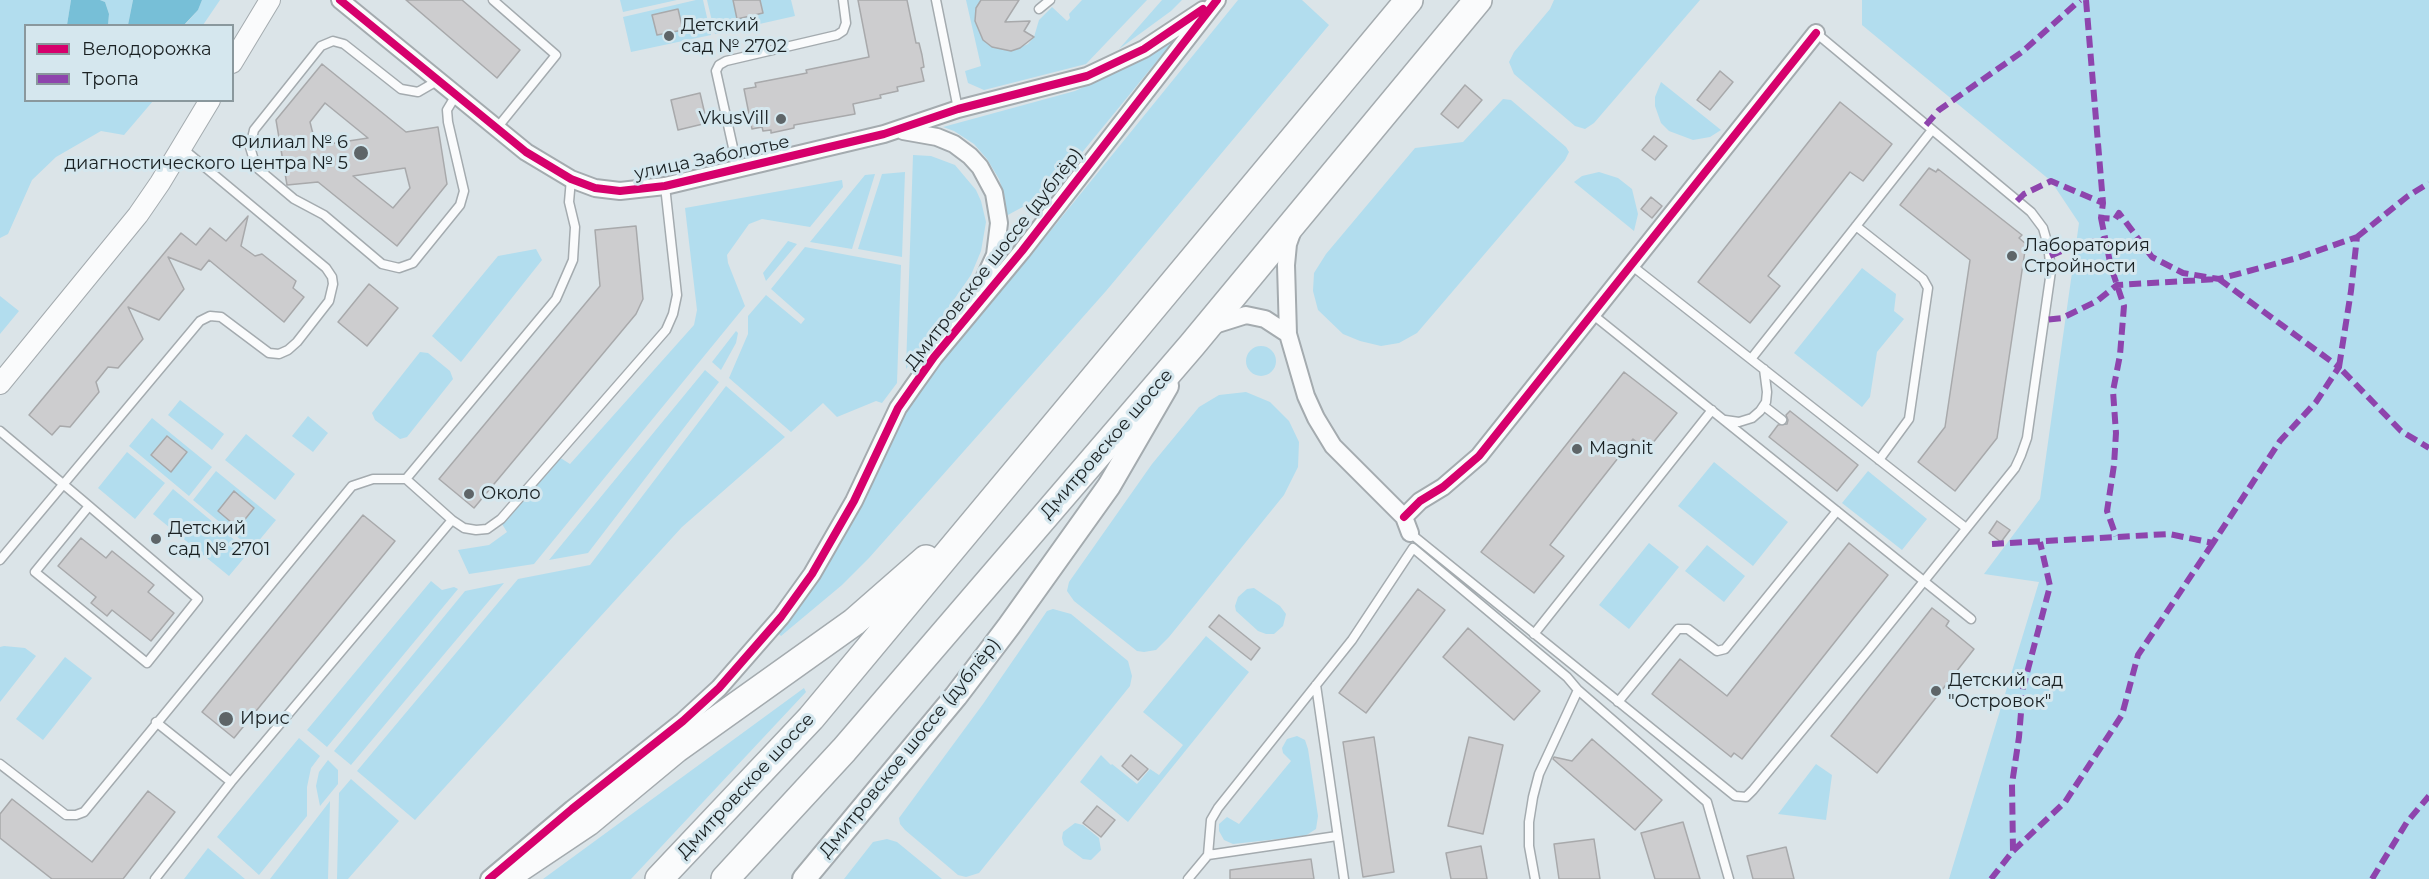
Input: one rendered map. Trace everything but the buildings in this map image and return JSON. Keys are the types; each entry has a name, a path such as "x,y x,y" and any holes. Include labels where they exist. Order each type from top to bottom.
{"highway":[{"name":"Дмитровское шоссе","path":"659,879 811,717 1409,0"},
{"name":"Дмитровское шоссе","path":"725,879 844,750 1198,337 1478,0"},
{"path":"503,879 588,822 676,749 854,622 1004,487"}],"main road":[{"name":"Дмитровское шоссе (дублёр)","path":"804,879 956,696 1009,626 1108,486 1198,337"}],"street":[{"path":"234,60 270,0"},
{"name":"улица Заболотье","path":"340,0 526,152 572,179 595,188 620,191 665,186 899,131 958,109 1063,83 1119,63 1169,35 1216,0"},
{"name":"Дмитровское шоссе (дублёр)","path":"489,879 572,809 667,736 719,688 781,617 812,574 854,501 898,408 934,357 1022,251 1216,0"},
{"path":"1409,533 1420,501 1452,480 1479,456 1816,33"},
{"path":"0,384 107,255 155,191 209,102"},
{"path":"899,131 937,137 954,144 980,167 994,193 999,223 995,255 984,283 962,323"},
{"path":"1298,217 1288,244 1286,265 1288,334 1298,373 1316,418 1334,446 1409,533"},
{"path":"1198,337 1246,315 1265,320 1288,334"}],"lane":[{"path":"493,0 556,55 497,128"},
{"path":"738,170 716,71 719,65 726,61 837,35 843,31 846,22 843,0"},
{"path":"936,0 958,109"},
{"path":"1039,9 1050,0"},
{"path":"1409,533 1735,796 1746,797 1924,580 2022,455 2027,438 2051,271 2049,245 2043,228 2031,212 1816,33"},
{"path":"437,81 418,92 401,89 344,44 333,40 321,46 254,130 250,147 256,167 294,199 324,215 382,264 399,268 413,263 460,205 465,191 448,122 447,110 456,95"},
{"path":"1751,359 1932,130"},
{"path":"0,560 200,321 210,316 221,317 269,353 279,354 297,342 329,301 333,290 332,276 326,268 182,148"},
{"path":"406,479 556,299 573,260 574,227 569,202 572,179"},
{"path":"0,764 66,815 84,812 352,486 373,479 406,479 464,528 487,529 501,519 666,330 673,314 677,295 665,186"},
{"path":"1856,226 1923,279 1928,288 1909,419 1879,460"},
{"path":"1631,265 1966,528"},
{"path":"1592,314 1971,619"},
{"path":"1724,420 1739,422 1752,418 1764,406 1767,392 1764,369"},
{"path":"1764,406 1782,420"},
{"path":"1534,634 1712,410"},
{"path":"0,431 89,506 198,599 147,663 35,572 89,506"},
{"path":"1618,702 1678,629 1688,629 1717,651 1725,649 1837,511"},
{"path":"155,879 231,782 452,519"},
{"path":"1188,879 1208,855 1211,820 1218,808 1352,640 1409,533"},
{"path":"1409,533 1567,677 1578,690 1707,802 1729,879"},
{"path":"1316,685 1344,879"},
{"path":"1535,879 1529,846 1529,822 1533,797 1539,774 1578,690"},
{"path":"156,723 231,782"},
{"path":"1208,855 1337,836"}],"shaded area":[{"path":"0,0 71,0 67,24 24,24 24,102 152,102 124,135 101,131 56,157 32,180 8,234 0,238"},
{"path":"71,0 105,2 109,14 108,24 67,24"},
{"path":"100,0 133,0 128,24 108,24 109,14 105,2"},
{"path":"133,0 202,0 198,10 185,24 128,24"},
{"path":"202,0 220,0 204,24 186,24 198,10"},
{"path":"620,0 677,0 623,12"},
{"path":"703,0 711,35 631,52 623,17"},
{"path":"707,0 791,0 795,16 715,34"},
{"path":"966,0 981,0 975,21 983,40 992,47 1011,51 1028,44 1034,37 1039,20 1052,7 1067,21 1070,18 1069,14 1082,0 1147,0 1086,64 984,90 968,83 965,71 981,66"},
{"path":"1162,0 1182,0 1171,11 1119,49"},
{"path":"1238,0 1302,0 1329,25 1106,291 869,558 842,585 781,636 778,633 904,414 935,369"},
{"path":"1554,0 1700,0 1594,123 1585,129 1575,126 1514,74 1509,62 1514,52 1550,9"},
{"path":"1862,0 2429,0 2429,879 1949,879 2039,582 1984,574 2040,499 2079,223 2051,181 1862,25"},
{"path":"1175,39 1053,188 1006,216 1005,198 999,179 987,159 974,144 943,127 1075,91 1129,66"},
{"path":"1661,82 1721,130 1710,137 1693,140 1669,131 1661,123 1655,106 1655,97"},
{"path":"1503,99 1511,100 1566,147 1569,152 1565,160 1417,333 1399,343 1381,346 1343,334 1318,310 1313,291 1314,273 1326,254 1415,148 1463,142"},
{"path":"913,155 931,156 955,165 976,190 986,222 981,251 971,275 906,369"},
{"path":"905,172 902,257 858,249 882,174"},
{"path":"1599,172 1618,178 1632,189 1638,214 1634,231 1574,182 1582,176"},
{"path":"875,174 852,249 810,242 865,175"},
{"path":"842,180 843,187 810,227 762,219 749,224 727,255 745,306 534,564 469,574 458,550 489,545 507,532 502,524 559,457 570,464 694,325 697,310 685,208"},
{"path":"788,241 797,244 766,281 763,273"},
{"path":"805,247 901,265 897,383 882,403 876,401 837,417 823,403 791,432 729,378 748,334 748,316 766,295 801,324 805,319 771,289"},
{"path":"536,249 542,260 461,362 432,336 498,256"},
{"path":"1862,268 1896,294 1894,311 1904,319 1877,352 1870,397 1862,407 1794,353"},
{"path":"0,296 19,311 0,334"},
{"path":"736,331 738,333 736,343 721,370 712,362"},
{"path":"1261,346 1272,350 1276,361 1272,372 1261,376 1250,372 1246,361 1250,350"},
{"path":"420,352 428,353 450,371 453,379 407,437 400,439 375,420 372,413"},
{"path":"705,370 719,382 588,553 549,560"},
{"path":"726,386 785,437 682,527 415,820 357,771 518,579 590,565"},
{"path":"1246,392 1270,402 1289,421 1299,442 1298,467 1284,495 1169,637 1156,650 1137,651 1074,601 1067,591 1069,582 1152,464 1199,407 1219,395"},
{"path":"180,400 224,434 212,450 168,415"},
{"path":"308,416 328,433 313,452 292,436"},
{"path":"152,418 212,467 189,496 129,446"},
{"path":"246,434 295,474 275,500 225,460"},
{"path":"127,452 165,483 135,519 98,488"},
{"path":"1714,462 1788,522 1753,566 1678,506"},
{"path":"216,471 276,520 252,549 193,500"},
{"path":"1868,471 1927,519 1902,550 1842,503"},
{"path":"173,489 249,552 229,576 153,514"},
{"path":"1649,543 1679,567 1629,629 1599,605"},
{"path":"1707,545 1745,576 1724,602 1685,571"},
{"path":"431,581 442,590 454,587 458,589 327,747 307,730"},
{"path":"504,583 351,765 334,751 465,591"},
{"path":"1254,588 1280,606 1286,614 1283,626 1274,634 1258,631 1236,611 1238,597 1247,589"},
{"path":"1053,609 1071,614 1128,661 1132,676 1130,686 979,873 966,877 958,875 905,830 899,818 983,704 1047,611"},
{"path":"1206,636 1249,672 1128,822 1080,782 1101,755 1137,784 1150,769 1159,775 1183,745 1143,712"},
{"path":"0,647 25,648 36,656 0,702"},
{"path":"65,657 92,678 43,740 16,719"},
{"path":"804,688 806,692 631,879 543,879"},
{"path":"1297,736 1305,740 1308,749 1318,816 1316,829 1305,836 1233,844 1224,840 1219,831 1219,824 1227,817 1239,824 1291,761 1283,753 1282,748 1287,739"},
{"path":"299,738 320,756 311,768 307,787 307,816 259,875 217,837"},
{"path":"328,760 338,770 338,784 320,806 316,786 319,772"},
{"path":"1816,764 1832,775 1826,820 1778,814"},
{"path":"351,779 399,821 348,879 337,879 339,793"},
{"path":"330,801 328,879 270,879"},
{"path":"1075,823 1083,825 1099,838 1101,850 1091,860 1083,859 1064,845 1063,832"},
{"path":"887,839 897,842 942,879 844,879 873,842"},
{"path":"208,848 245,879 184,879"}],"marked path":[{"path":"1926,125 1939,110 2022,52 2080,0"},
{"path":"2086,0 2103,203"},
{"path":"2017,201 2024,194 2051,181 2103,203 2101,218 2115,219 2119,213 2152,257 2183,273 2219,279 2297,258 2357,237 2339,367 2401,431 2429,448"},
{"path":"2357,237 2408,196 2429,183"},
{"path":"2101,218 2111,267 2124,306 2120,355 2113,391 2116,433 2107,511 2116,536"},
{"path":"2050,256 2071,247 2105,239"},
{"path":"1992,544 2169,534 2213,543 2280,441 2316,402 2339,367 2219,279 2117,285 2097,301 2062,318 2044,320"},
{"path":"1991,879 2013,851 2012,784 2023,688 2050,586 2040,542"},
{"path":"2013,851 2065,802 2122,715 2138,655 2213,543"},
{"path":"2372,879 2407,822 2429,796"}],"cycle path":[{"path":"340,0 526,152 571,179 595,188 620,191 665,186 884,134 958,109 1087,76 1144,49 1203,9"},
{"path":"489,879 572,809 683,721 719,688 781,617 812,574 854,501 898,408 912,388 934,357 1022,251 1217,0"},
{"path":"1404,517 1420,501 1443,487 1479,456 1816,33"}],"place":[{"name":"Детский сад № 2702","path":"669,36"},
{"name":"VkusVill","path":"781,119"},
{"name":"Филиал № 6 диагностического центра № 5","path":"361,153"},
{"name":"Лаборатория Стройности","path":"2012,256"},
{"name":"Magnit","path":"1577,449"},
{"name":"Около","path":"469,494"},
{"name":"Детский сад № 2701","path":"156,539"},
{"name":"Детский сад \"Островок\"","path":"1936,691"},
{"name":"Ирис","path":"226,719"}]}
